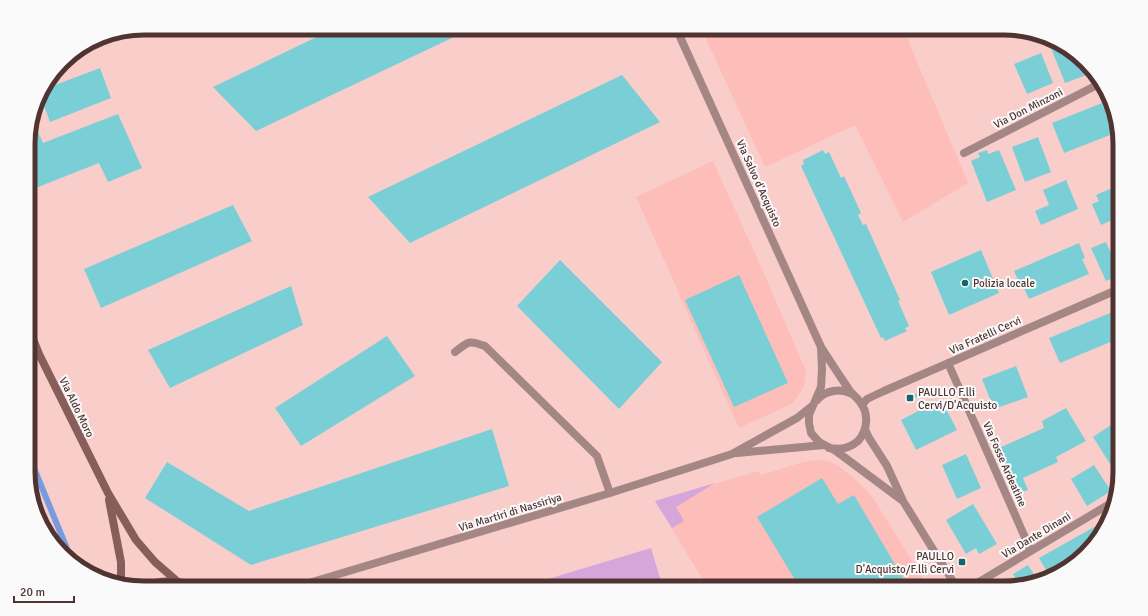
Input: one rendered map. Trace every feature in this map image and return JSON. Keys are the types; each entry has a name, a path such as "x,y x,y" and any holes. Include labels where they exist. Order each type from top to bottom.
{"street":[{"name":"Via Salvo d'Acquisto","path":"679,35 821,347"},
{"name":"Via Don Minzoni","path":"964,153 1096,86"},
{"name":"Via Fratelli Cervi","path":"862,405 871,397 1113,292"},
{"path":"455,352 465,344 472,341 486,346 596,456 610,493"},
{"name":"Via Aldo Moro","path":"35,344 108,494 136,540 155,562 177,581"},
{"path":"821,347 854,396 862,405 866,416 865,429 860,438 852,445 840,449 827,447"},
{"path":"821,347 822,369 820,387 808,417 810,430 817,440 836,451 904,501"},
{"name":"Via Fosse Ardeatine","path":"948,363 1031,551"},
{"path":"814,403 825,393 833,391 845,392 854,396"},
{"name":"Via Martiri di Nassiriya","path":"315,581 610,493 732,454 797,418 814,403"},
{"path":"865,429 887,466 904,501 953,581"},
{"name":"Via Martiri di Nassiriya","path":"732,454 827,447"},
{"name":"Via Aldo Moro","path":"108,494 121,562 121,578"},
{"name":"Via Dante Dinani","path":"981,581 1107,505"}],"shaded area":[{"path":"704,35 908,35 910,45 968,183 903,222 855,125 765,167"},
{"path":"713,161 806,371 804,386 791,404 739,428 636,197"},
{"path":"816,460 829,461 854,478 871,495 925,581 704,581 655,501 759,471 761,475 800,463"},
{"path":"715,483 676,507 684,521 672,528 655,501"},
{"path":"651,548 661,581 541,581"}],"building":[{"path":"321,35 458,35 256,131 213,87"},
{"path":"1050,45 1076,62 1088,75 1065,83"},
{"path":"1041,53 1053,83 1027,94 1014,64"},
{"path":"100,68 111,98 50,122 43,103 52,86"},
{"path":"622,75 660,122 410,243 368,197"},
{"path":"1102,103 1110,122 1112,134 1064,153 1052,123"},
{"path":"118,114 142,168 108,182 99,163 35,188 35,137 36,128 43,143"},
{"path":"1038,137 1051,172 1025,182 1012,147"},
{"path":"823,150 825,154 829,152 841,178 844,176 861,213 858,215 863,225 866,224 900,300 898,301 909,326 905,328 907,331 885,341 883,337 881,338 801,166 804,164 803,160"},
{"path":"987,150 988,154 999,150 1016,190 987,202 971,161 980,157 978,153"},
{"path":"1066,180 1078,209 1041,225 1035,211 1049,205 1043,190"},
{"path":"1113,188 1113,220 1101,225 1092,204 1099,201 1096,195"},
{"path":"233,205 252,241 101,308 84,269"},
{"path":"1106,242 1113,258 1113,278 1106,281 1091,248"},
{"path":"1079,243 1085,258 1082,259 1089,274 1029,299 1022,284 1020,285 1014,271"},
{"name":"Polizia locale","path":"981,250 999,293 949,315 931,272"},
{"path":"560,260 662,362 619,409 517,306"},
{"path":"739,275 788,383 734,407 685,300"},
{"path":"291,286 303,325 170,388 148,350"},
{"path":"1113,312 1113,341 1060,363 1049,338"},
{"path":"387,336 415,376 301,446 275,408"},
{"path":"1016,366 1028,397 994,409 982,379"},
{"path":"923,390 925,393 915,398 914,395"},
{"path":"941,399 957,430 916,450 901,420"},
{"path":"1066,408 1086,441 1056,457 1058,462 1023,478 1028,490 1020,493 999,448 1044,428 1042,421"},
{"path":"1111,425 1113,428 1113,469 1093,437"},
{"path":"492,429 509,486 251,565 145,498 167,462 249,511"},
{"path":"966,454 981,488 957,499 942,465"},
{"path":"1094,465 1111,491 1087,506 1071,479"},
{"path":"822,478 838,504 854,495 905,581 796,581 757,517"},
{"path":"973,504 997,544 979,554 976,548 966,554 946,520"},
{"path":"1100,524 1086,544 1076,554 1052,570 1047,572 1039,558"},
{"path":"1028,565 1035,576 1017,580 1013,574"}],"waterway":[{"path":"35,471 67,549"}],"place":[{"name":"Polizia locale","path":"965,283"},
{"name":"PAULLO F.lli Cervi/D'Acquisto","path":"910,398"},
{"name":"PAULLO D'Acquisto/F.lli Cervi","path":"962,562"}]}
